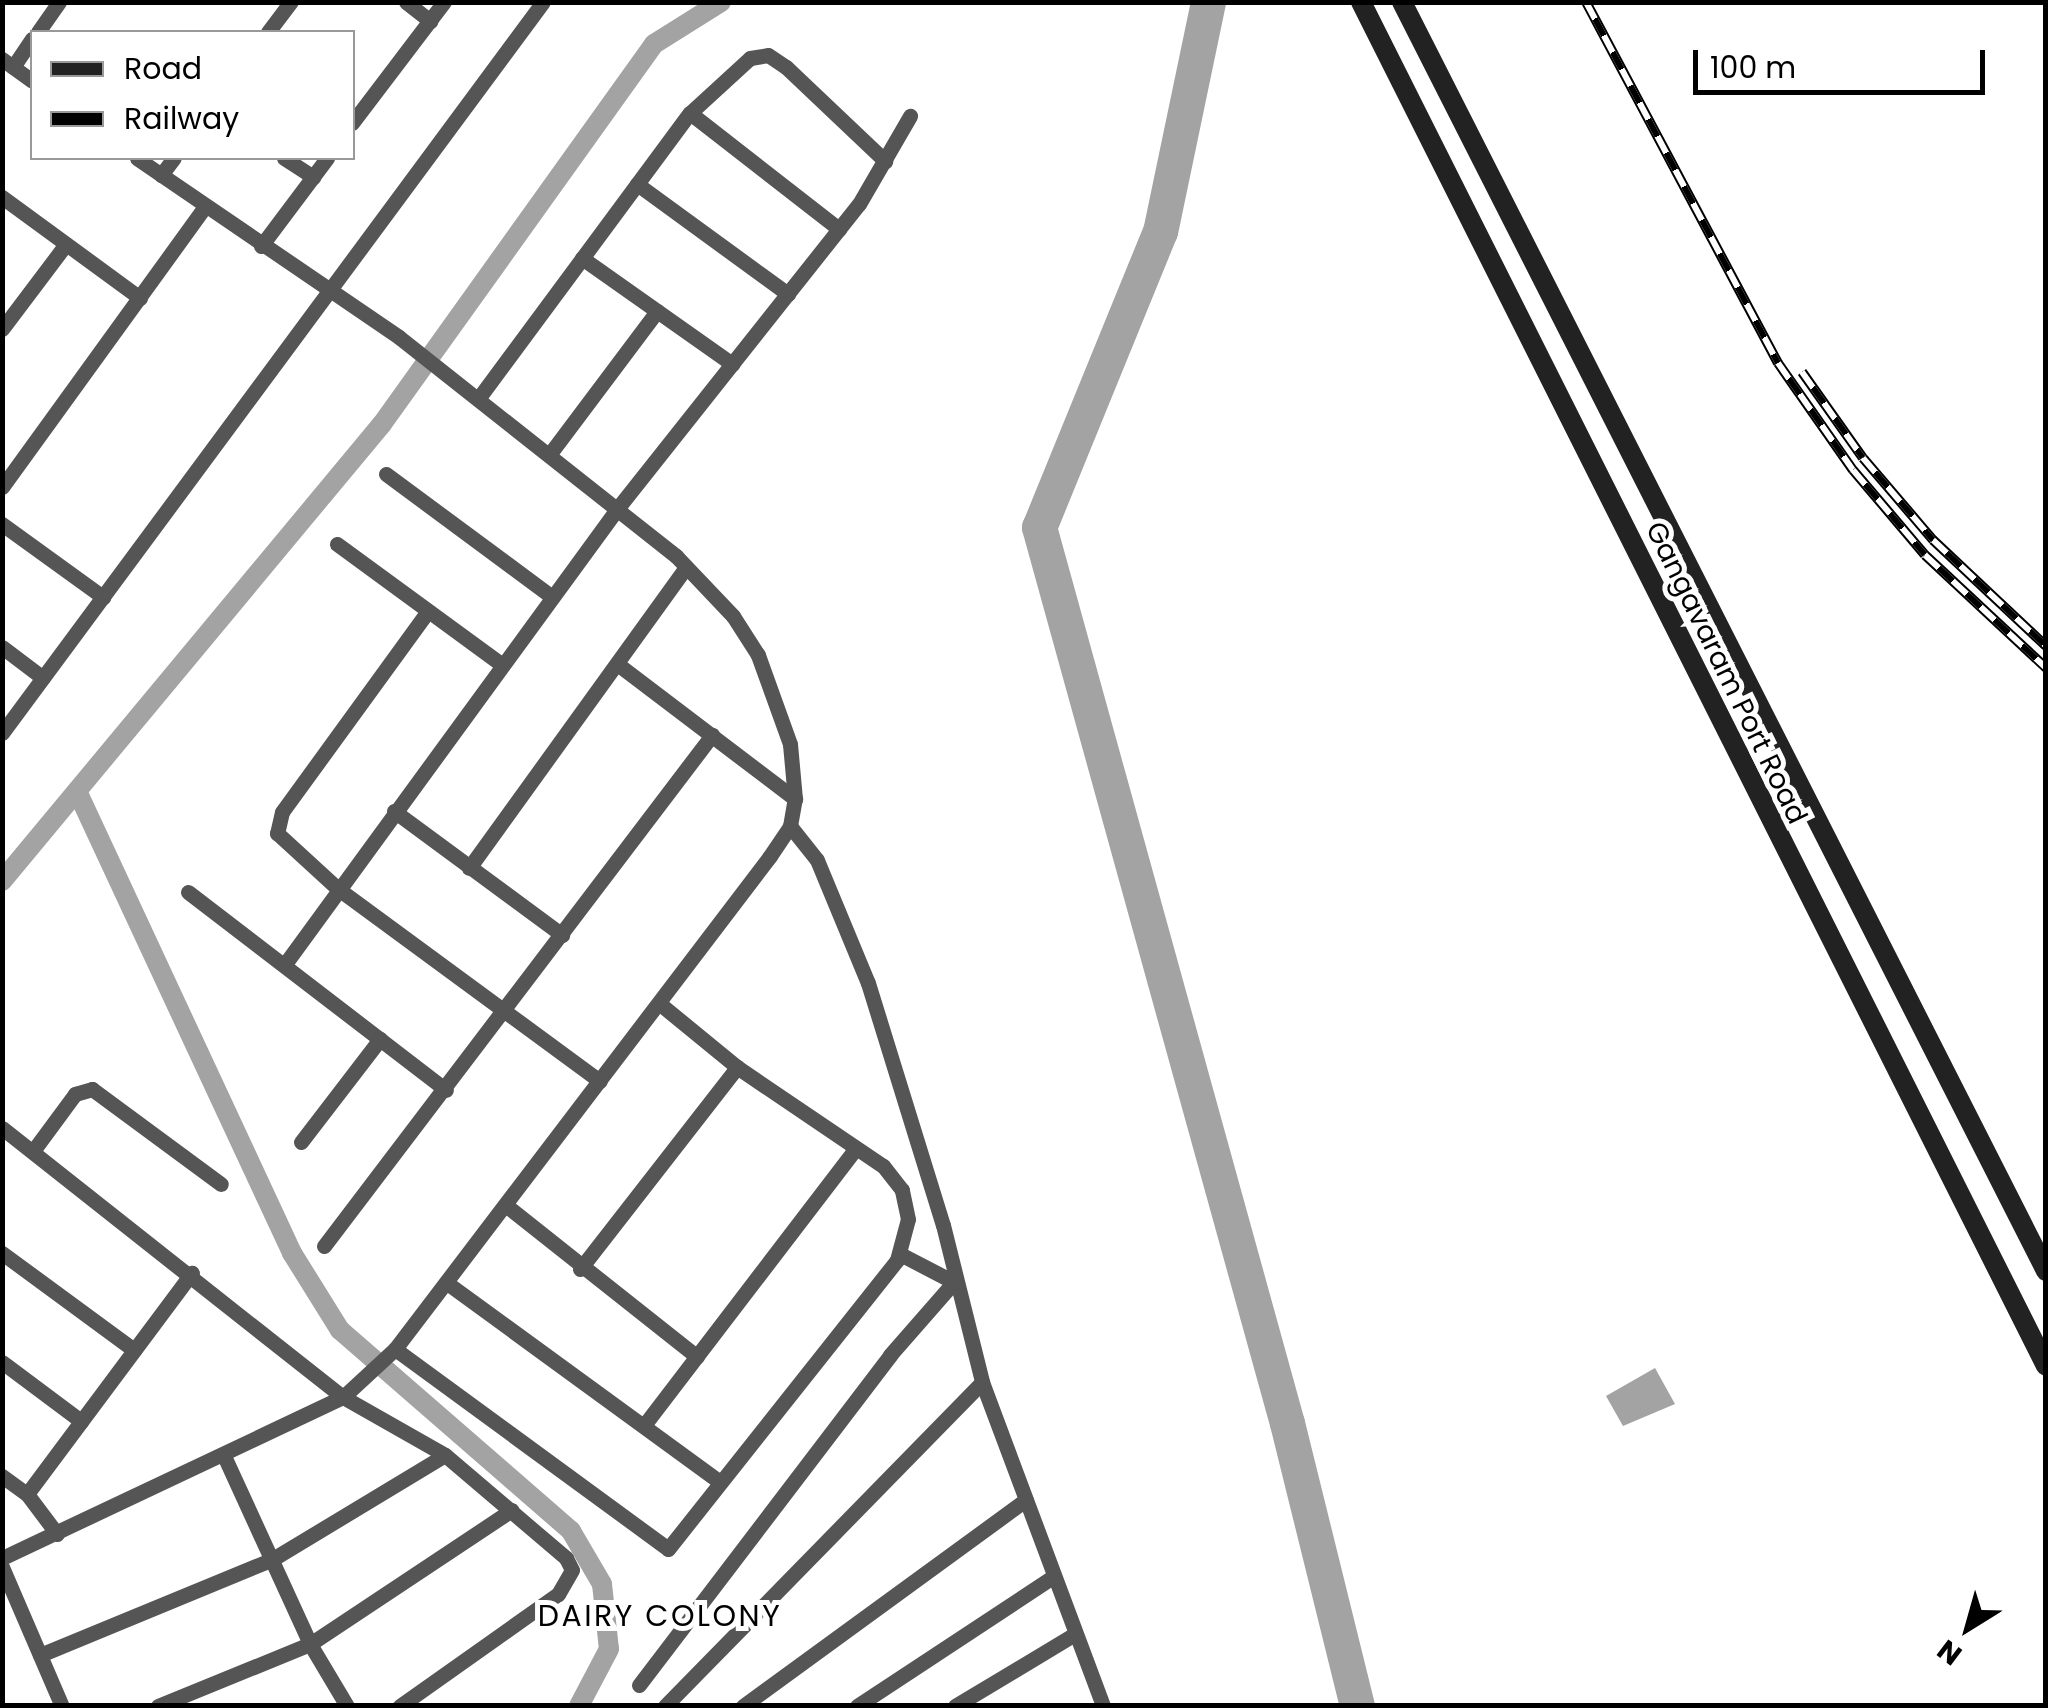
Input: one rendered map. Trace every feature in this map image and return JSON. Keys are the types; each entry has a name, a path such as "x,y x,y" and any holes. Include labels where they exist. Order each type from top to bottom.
{"street":[{"path":"39,30 59,2"},
{"path":"274,30 291,2"},
{"path":"406,2 430,20"},
{"path":"355,118 444,2"},
{"path":"2,732 332,294 543,2"},
{"name":"Gangavaram Port Road","path":"1361,2 2046,1366"},
{"name":"Gangavaram Port Road","path":"1402,2 2046,1271"},
{"path":"30,42 8,63 30,80"},
{"path":"478,399 690,113 750,58 768,55 884,161"},
{"path":"355,92 368,102"},
{"path":"690,113 840,229"},
{"path":"286,964 552,596 840,229 910,116"},
{"path":"2,1558 225,1458 344,1396 395,1349 508,1207 790,826 794,799 790,744 758,655 733,616 686,567 399,337 140,160"},
{"path":"161,175 172,160"},
{"path":"287,160 312,177"},
{"path":"261,246 325,160"},
{"path":"638,184 788,294"},
{"path":"2,197 140,298"},
{"path":"2,486 205,207"},
{"path":"5,319 66,244"},
{"path":"582,258 732,364"},
{"path":"549,456 657,311"},
{"path":"386,474 552,596"},
{"path":"2,524 104,596"},
{"path":"337,544 501,664"},
{"path":"470,868 620,666 686,567"},
{"path":"428,611 276,825 283,841 338,888 504,1015 600,1081"},
{"path":"2,647 43,678"},
{"path":"620,666 794,799"},
{"path":"324,1246 504,1015 712,735"},
{"path":"394,812 562,935"},
{"path":"790,826 817,860 868,984 943,1225 954,1282 982,1382 1051,1578 1103,1706"},
{"path":"188,892 446,1090"},
{"path":"395,1349 660,1548 674,1545 900,1254 908,1219 902,1190 856,1148 736,1067 660,1004"},
{"path":"301,1142 380,1039"},
{"path":"580,1268 736,1067"},
{"path":"34,1151 75,1094 92,1088 222,1184"},
{"path":"2,1128 192,1273 344,1396 445,1456 566,1558 569,1581 400,1706"},
{"path":"645,1424 856,1148"},
{"path":"508,1207 580,1268 697,1357"},
{"path":"2,1253 134,1350"},
{"path":"900,1254 954,1282"},
{"path":"27,1494 192,1273"},
{"path":"640,1685 890,1355 954,1282"},
{"path":"447,1283 720,1482"},
{"path":"2,1362 81,1422"},
{"path":"664,1706 982,1382"},
{"path":"40,1655 272,1560 445,1456"},
{"path":"225,1458 310,1644 348,1706"},
{"path":"2,1476 27,1494 57,1534"},
{"path":"743,1706 1026,1500"},
{"path":"158,1706 185,1702 310,1644 512,1510"},
{"path":"2,1567 62,1706"},
{"path":"857,1706 1051,1578"},
{"path":"955,1706 1075,1634"}],"shaded area":[{"path":"1655,1368 1675,1404 1623,1426 1606,1396"}],"waterway":[{"path":"2,881 382,424 654,44 721,2"},
{"path":"1208,2 1160,231 1039,527 1287,1423 1357,1706"},
{"path":"77,791 292,1253 340,1330 571,1531 602,1584 609,1649 579,1706"}],"railway":[{"path":"1586,2 1778,363 1853,470 1925,555 2046,668"},
{"path":"1802,372 1863,458 1933,540 2046,646"}],"district":[{"name":"DAIRY COLONY","path":"660,1616"}]}
